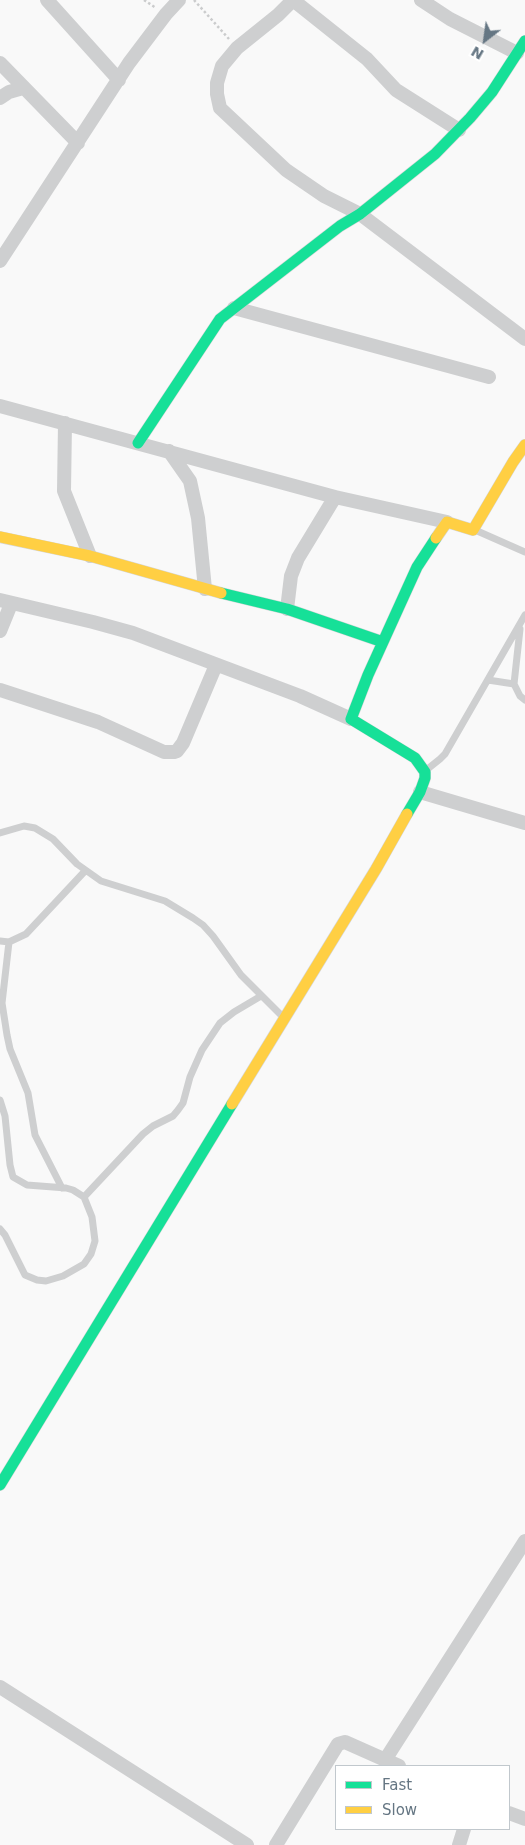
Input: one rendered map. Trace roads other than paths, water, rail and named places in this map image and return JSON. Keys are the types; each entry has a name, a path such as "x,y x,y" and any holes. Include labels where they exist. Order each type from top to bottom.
{"street":[{"path":"47,0 119,80"},
{"path":"0,261 142,45 179,0"},
{"path":"459,130 396,90 368,59 293,0 278,15 237,48 222,66 219,73 217,94 220,108 286,170 324,196 360,214 525,339"},
{"path":"138,442 220,319 340,226 360,214 435,154 492,92 521,47 450,19 421,0"},
{"path":"0,63 78,143"},
{"path":"0,98 9,92 23,88"},
{"path":"234,308 489,377"},
{"path":"0,406 335,497 447,522 473,530 525,445"},
{"path":"65,423 64,491 90,556"},
{"path":"169,451 190,481 198,518 205,590"},
{"path":"287,609 291,576 298,558 335,497"},
{"path":"351,719 417,567 447,522"},
{"path":"0,537 90,556 205,590 287,609 383,642"},
{"path":"0,631 6,602 133,633 300,696 351,719 415,758 425,772 420,792 371,878 0,1485"},
{"path":"0,690 98,722 164,752 174,752 183,743 216,665"},
{"path":"420,792 525,822"},
{"path":"385,1760 525,1541"},
{"path":"0,1687 247,1845"},
{"path":"276,1845 338,1744 345,1742 397,1765"},
{"path":"510,1813 525,1819"},
{"path":"459,1845 464,1830"}],"lane":[{"path":"473,530 525,552"},
{"path":"425,772 445,754 525,615"},
{"path":"520,625 514,684 520,696 525,700"},
{"path":"488,680 514,684"},
{"path":"0,834 17,827 35,828 53,839 85,872 101,881 165,901 203,925 241,975 285,1019"},
{"path":"0,941 9,942 34,928 85,872"},
{"path":"9,942 2,1003 7,1036 10,1049 28,1093 36,1135 62,1188"},
{"path":"84,1197 143,1134 153,1126 173,1116 183,1103 190,1078 202,1050 220,1023 261,996"},
{"path":"0,1100 13,1177 27,1185 73,1190 84,1197 92,1218 95,1241 84,1264 63,1276 46,1281 28,1277 22,1271 5,1235 0,1229"}]}
